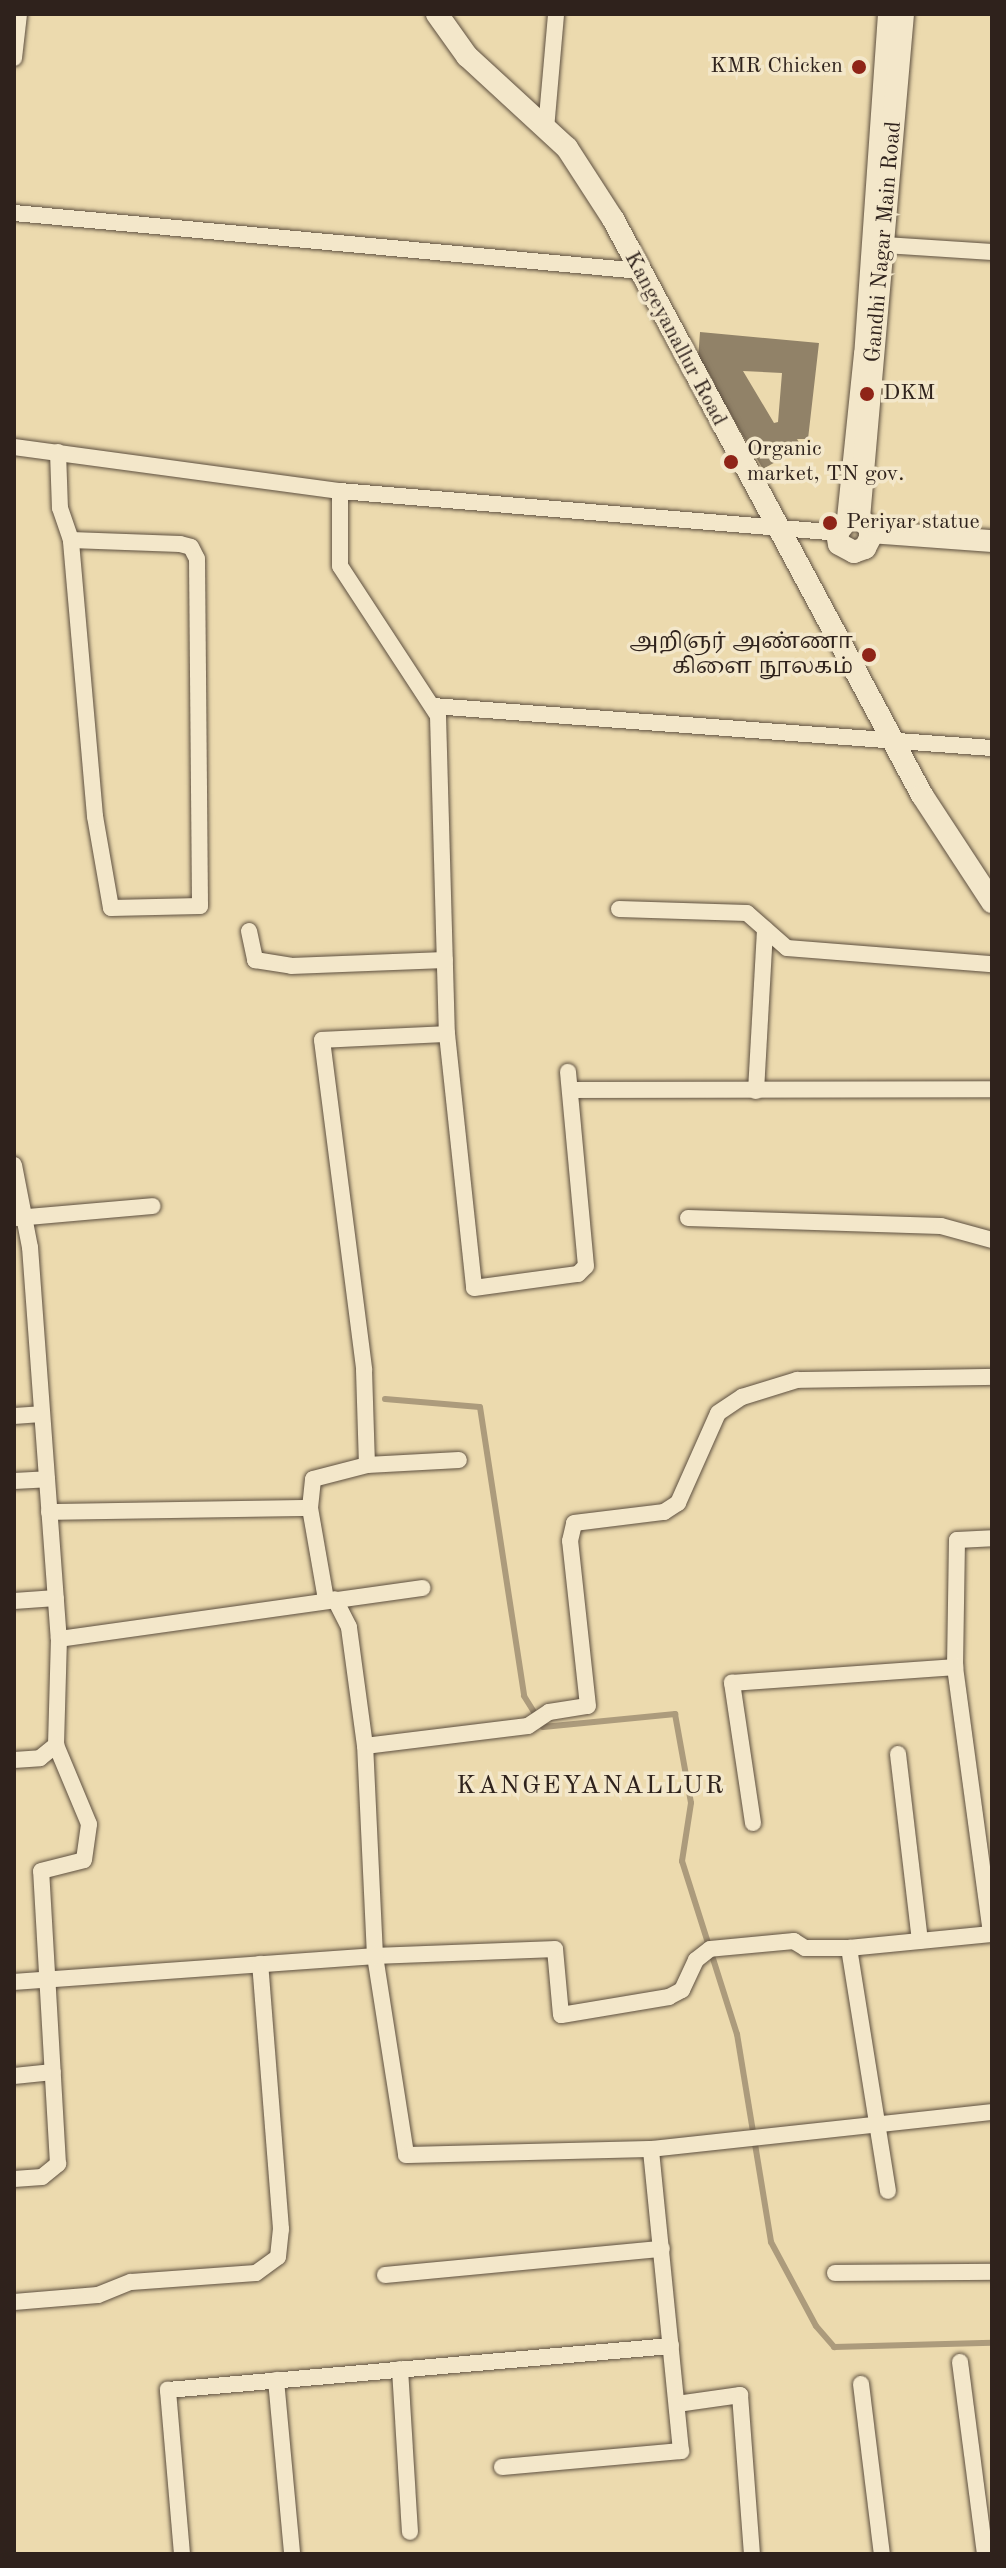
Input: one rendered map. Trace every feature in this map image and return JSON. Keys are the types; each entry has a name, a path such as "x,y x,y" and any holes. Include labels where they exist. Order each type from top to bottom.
{"main road":[{"name":"Kangeyanallur Road","path":"437,14 467,56 567,148 640,271 892,739 992,902"},
{"path":"889,14 854,526 992,541"},
{"name":"Gandhi Nagar Main Road","path":"854,526 885,245 903,14"}],"street":[{"path":"14,58 19,14"},
{"path":"546,129 556,14"},
{"path":"14,213 640,271"},
{"path":"885,245 992,252"},
{"path":"16,448 340,491 774,524 854,526"},
{"path":"58,452 60,508 71,540 95,816 111,908 200,906 197,559 191,547 180,544 71,540"},
{"path":"340,491 340,566 433,706 441,744 447,1034 474,1288 578,1274 586,1266 568,1072"},
{"path":"433,706 992,748"},
{"path":"619,909 747,913 787,948 992,964"},
{"path":"756,1091 765,929"},
{"path":"249,931 255,960 291,966 445,960"},
{"path":"367,1465 364,1370 322,1040 447,1034"},
{"path":"570,1090 992,1089"},
{"path":"14,1169 41,1414 59,1639 56,1745 89,1824 84,1860 41,1871 58,2164 42,2177 14,2179"},
{"path":"19,1218 152,1206"},
{"path":"688,1218 941,1226 992,1240"},
{"path":"365,1746 528,1726 549,1712 588,1706 570,1541 574,1523 664,1512 678,1503 718,1413 760,1388 797,1380 992,1377"},
{"path":"14,1416 41,1414"},
{"path":"459,1460 367,1465 313,1479 310,1508 331,1600 349,1627 365,1746 375,1956 406,2155 651,2149 992,2112"},
{"path":"14,1481 47,1479"},
{"path":"49,1512 310,1508"},
{"path":"992,1538 957,1540 955,1667 992,1941"},
{"path":"59,1639 422,1588"},
{"path":"14,1601 56,1598"},
{"path":"753,1823 732,1683 955,1667"},
{"path":"14,1760 40,1758 56,1745"},
{"path":"898,1754 920,1941"},
{"path":"14,1982 375,1956 555,1949 561,2015 669,1997 682,1990 704,1954 794,1941 805,1948 849,1948 991,1934"},
{"path":"849,1948 888,2191"},
{"path":"14,2302 98,2295 131,2282 256,2273 278,2257 281,2229 260,1964"},
{"path":"14,2076 53,2072"},
{"path":"502,2467 681,2451 651,2149"},
{"path":"385,2275 662,2249"},
{"path":"835,2273 992,2272"},
{"path":"182,2554 168,2390 671,2346"},
{"path":"960,2362 985,2554"},
{"path":"400,2369 410,2532"},
{"path":"276,2380 292,2554"},
{"path":"861,2384 882,2554"},
{"path":"677,2404 740,2395 752,2554"}],"building":[{"path":"700,332 819,343 808,439 797,439 802,447 763,469 698,360","holes":["743,371 782,373 778,422 774,423"]}],"waterway":[{"path":"385,1399 480,1407 524,1696 543,1727 675,1714 691,1803 682,1861 737,2034 771,2242 816,2326 834,2347 992,2343"}],"place":[{"name":"KMR Chicken","path":"859,67"},
{"name":"DKM","path":"867,394"},
{"name":"Organic market, TN gov.","path":"731,462"},
{"name":"Periyar statue","path":"830,523"},
{"name":"அறிஞர் அண்ணா கிளை நூலகம்","path":"869,655"}],"district":[{"name":"KANGEYANALLUR","path":"591,1787"}]}
